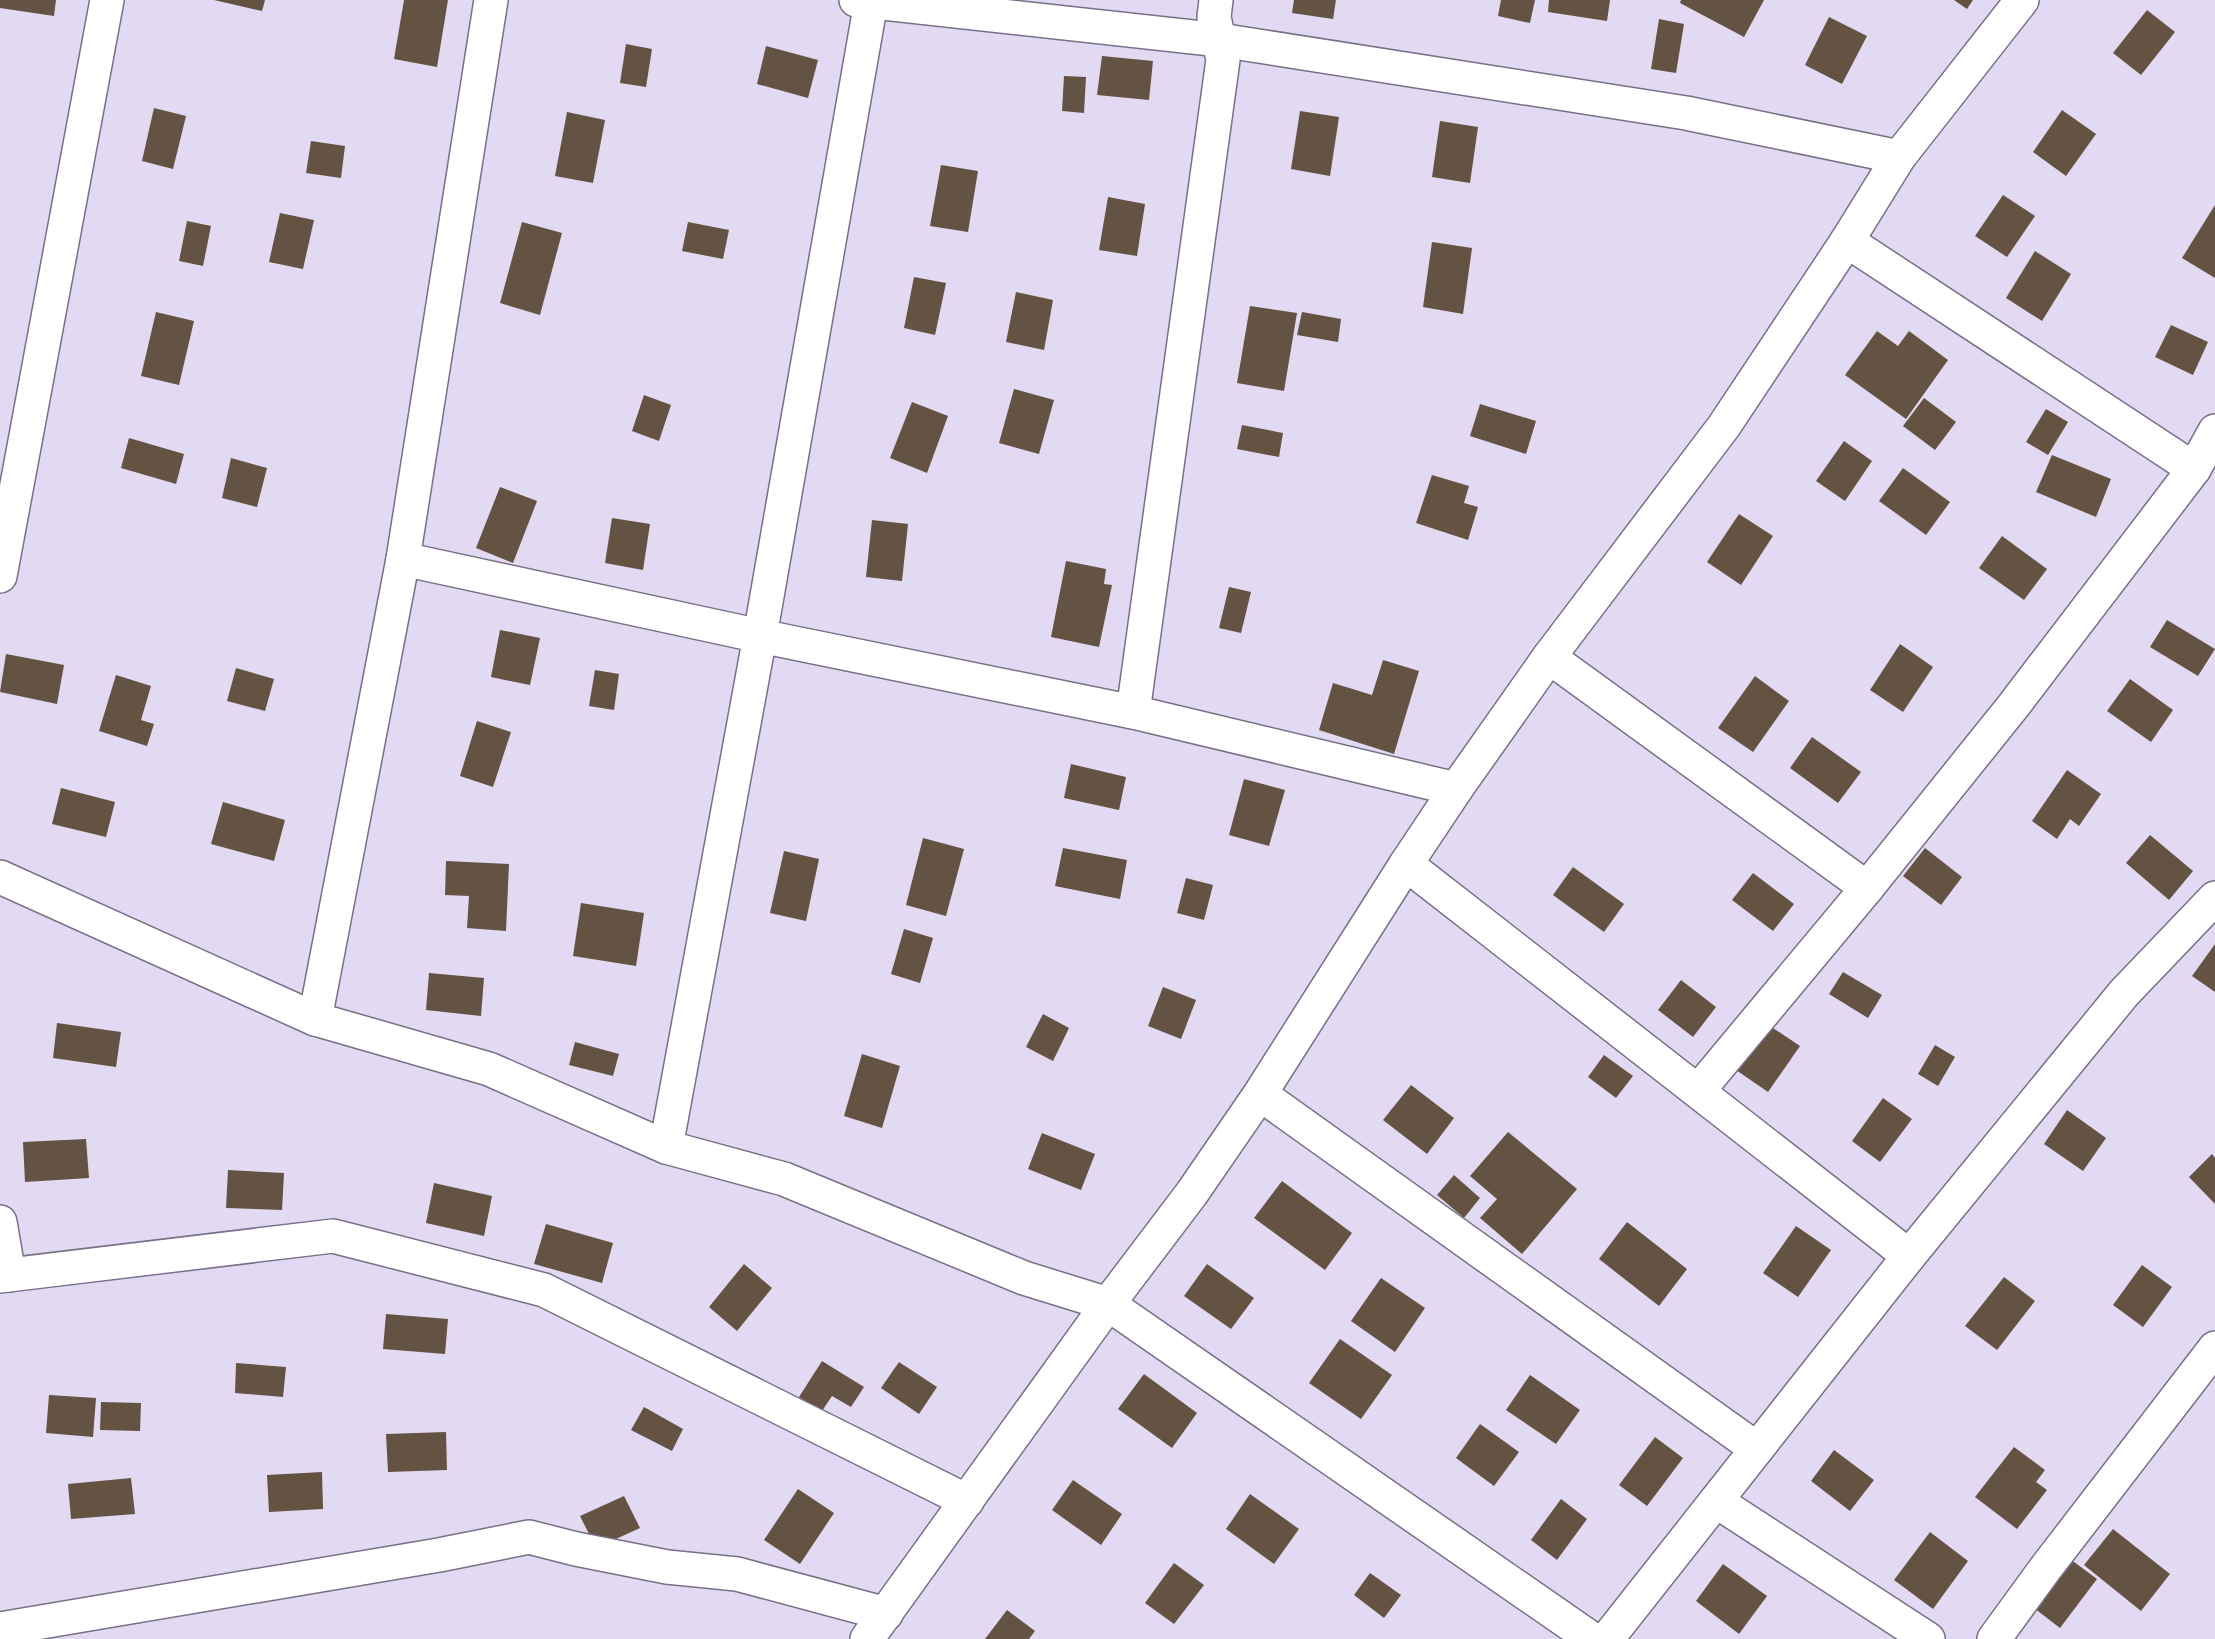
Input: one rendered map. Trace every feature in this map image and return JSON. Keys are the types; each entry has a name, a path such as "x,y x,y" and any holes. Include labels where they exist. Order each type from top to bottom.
{"street":[{"path":"0,576 107,0"},
{"path":"315,1019 403,559 491,0"},
{"path":"1133,712 1223,60 1214,17 1216,0"},
{"path":"0,1629 439,1555 529,1537 667,1567 737,1574 877,1626 1108,1304 1192,1193 1260,1094 1456,789 1549,657 1724,426 1899,158 2022,0"},
{"path":"666,1147 760,636 864,1 1220,40 1686,113 1899,158"},
{"path":"1846,241 2194,469"},
{"path":"1698,1091 1867,888 2014,705 2194,469 2215,430"},
{"path":"403,559 760,636 1133,712 1456,789"},
{"path":"1549,657 1867,888"},
{"path":"1406,864 1909,1256"},
{"path":"0,877 315,1019 489,1069 666,1147 784,1179 1024,1278 1108,1304 1592,1639"},
{"path":"1607,1639 1909,1256 2124,993 2215,898"},
{"path":"1260,1094 1757,1449"},
{"path":"0,1222 4,1275 333,1236 544,1290 967,1501"},
{"path":"1994,1639 2066,1541 2215,1348"},
{"path":"1716,1501 1928,1639"}],"building":[{"path":"0,0 56,0 54,16 0,8"},
{"path":"214,0 265,0 262,11"},
{"path":"404,0 448,0 437,67 394,59"},
{"path":"1294,0 1336,0 1333,19 1292,13"},
{"path":"1501,0 1535,0 1530,23 1498,16"},
{"path":"1549,0 1610,0 1607,21 1548,12"},
{"path":"1681,0 1764,0 1744,37 1680,3"},
{"path":"1954,0 1973,0 1967,9"},
{"path":"2147,10 2175,32 2141,75 2113,53"},
{"path":"1829,17 1867,36 1842,84 1805,65"},
{"path":"1659,19 1684,24 1676,73 1651,69"},
{"path":"626,44 652,49 646,87 620,83"},
{"path":"766,46 818,60 808,98 757,84"},
{"path":"1102,56 1153,61 1149,100 1097,95"},
{"path":"1064,76 1086,77 1084,113 1062,111"},
{"path":"154,108 186,116 173,169 142,161"},
{"path":"2062,110 2096,134 2066,176 2033,152"},
{"path":"1300,111 1339,117 1330,176 1291,169"},
{"path":"567,112 605,120 593,183 555,176"},
{"path":"1440,121 1478,127 1470,183 1432,177"},
{"path":"311,141 345,146 341,178 306,173"},
{"path":"941,165 978,171 968,232 930,226"},
{"path":"2003,195 2035,216 2007,257 1975,236"},
{"path":"1108,197 1145,204 1137,256 1099,250"},
{"path":"2215,205 2215,278 2182,258"},
{"path":"280,213 314,220 303,269 269,262"},
{"path":"187,221 211,226 203,266 179,261"},
{"path":"522,222 562,233 540,315 500,303"},
{"path":"688,222 729,230 723,259 682,251"},
{"path":"1432,242 1472,248 1463,314 1423,307"},
{"path":"2035,251 2071,274 2042,321 2006,298"},
{"path":"914,277 946,283 935,335 904,328"},
{"path":"1016,292 1053,300 1044,350 1006,342"},
{"path":"1250,306 1297,313 1284,391 1237,383"},
{"path":"156,312 194,321 179,385 141,376"},
{"path":"1302,312 1341,319 1338,342 1297,335"},
{"path":"2171,325 2208,342 2193,375 2155,357"},
{"path":"1877,331 1898,346 1909,331 1948,360 1906,419 1845,375"},
{"path":"1014,389 1054,400 1039,454 999,443"},
{"path":"644,395 671,405 659,441 632,431"},
{"path":"1924,398 1956,422 1935,450 1903,426"},
{"path":"912,402 948,416 927,473 890,458"},
{"path":"1480,404 1536,421 1526,454 1470,436"},
{"path":"2046,409 2068,422 2048,455 2026,442"},
{"path":"1242,425 1283,433 1279,457 1237,449"},
{"path":"129,438 184,454 176,484 121,468"},
{"path":"1844,441 1872,461 1845,501 1816,481"},
{"path":"2052,455 2111,479 2096,517 2036,492"},
{"path":"231,458 267,468 257,507 222,498"},
{"path":"1903,468 1950,502 1926,535 1879,501"},
{"path":"1432,475 1469,486 1464,503 1478,507 1468,540 1416,523"},
{"path":"500,487 537,501 513,563 476,548"},
{"path":"1739,514 1773,536 1741,585 1707,562"},
{"path":"612,518 650,524 643,570 605,563"},
{"path":"872,520 908,524 902,581 866,577"},
{"path":"2002,536 2047,569 2024,600 1979,568"},
{"path":"1066,561 1106,569 1104,584 1112,585 1099,647 1051,637"},
{"path":"1229,587 1251,592 1241,633 1219,628"},
{"path":"2167,620 2215,649 2198,676 2150,647"},
{"path":"500,630 540,638 530,685 491,677"},
{"path":"1900,644 1933,667 1903,712 1870,690"},
{"path":"6,654 64,665 57,704 0,692"},
{"path":"1383,660 1419,671 1394,754 1319,730 1333,683 1372,695"},
{"path":"236,668 274,679 265,711 227,701"},
{"path":"595,670 619,674 614,710 589,706"},
{"path":"116,675 151,686 141,720 154,724 147,746 99,731"},
{"path":"1755,676 1789,701 1753,752 1718,728"},
{"path":"2130,679 2173,710 2151,742 2107,711"},
{"path":"477,721 511,732 493,787 460,776"},
{"path":"1812,737 1861,772 1838,803 1790,768"},
{"path":"1071,764 1126,777 1119,810 1064,798"},
{"path":"2067,770 2101,794 2079,826 2070,819 2057,839 2032,821"},
{"path":"1244,779 1285,790 1269,846 1229,835"},
{"path":"61,788 115,802 106,837 52,824"},
{"path":"223,802 285,820 274,861 211,844"},
{"path":"2150,835 2193,871 2169,900 2126,863"},
{"path":"923,838 964,849 946,916 906,905"},
{"path":"1063,848 1127,860 1120,899 1055,886"},
{"path":"1925,848 1962,877 1941,905 1903,876"},
{"path":"784,851 819,859 806,921 770,913"},
{"path":"446,861 509,864 506,931 467,928 469,896 445,895"},
{"path":"1573,867 1624,904 1604,932 1553,895"},
{"path":"1753,873 1794,904 1773,931 1732,900"},
{"path":"1186,878 1213,885 1204,920 1177,913"},
{"path":"581,903 644,913 636,966 573,956"},
{"path":"904,929 933,938 920,983 891,974"},
{"path":"2215,944 2215,992 2192,976"},
{"path":"1843,972 1882,995 1868,1018 1829,994"},
{"path":"429,973 484,978 481,1016 426,1010"},
{"path":"1681,980 1716,1007 1693,1037 1658,1010"},
{"path":"1163,987 1196,1000 1181,1039 1148,1026"},
{"path":"1043,1014 1069,1028 1053,1061 1026,1047"},
{"path":"57,1023 121,1032 116,1067 53,1058"},
{"path":"1767,1024 1800,1046 1768,1092 1736,1070"},
{"path":"575,1042 619,1054 613,1076 569,1065"},
{"path":"1935,1045 1955,1057 1938,1086 1918,1074"},
{"path":"862,1054 900,1066 882,1128 844,1116"},
{"path":"1604,1055 1633,1076 1616,1098 1588,1077"},
{"path":"1411,1085 1454,1118 1427,1154 1383,1120"},
{"path":"1883,1098 1912,1119 1880,1162 1852,1141"},
{"path":"2067,1110 2106,1138 2083,1171 2044,1144"},
{"path":"1508,1132 1577,1189 1522,1254 1480,1218 1497,1199 1470,1176"},
{"path":"1042,1133 1095,1154 1081,1190 1028,1169"},
{"path":"86,1139 89,1178 25,1182 23,1142"},
{"path":"2212,1154 2215,1158 2215,1204 2189,1177"},
{"path":"228,1170 284,1173 282,1210 226,1208"},
{"path":"1454,1175 1480,1198 1464,1218 1437,1195"},
{"path":"1282,1181 1352,1233 1325,1270 1254,1218"},
{"path":"434,1183 492,1196 484,1236 426,1223"},
{"path":"1627,1222 1687,1269 1659,1306 1599,1259"},
{"path":"546,1224 613,1243 602,1283 534,1264"},
{"path":"1796,1226 1831,1250 1798,1297 1763,1273"},
{"path":"744,1264 772,1288 737,1331 709,1307"},
{"path":"1207,1264 1254,1298 1231,1329 1184,1296"},
{"path":"2142,1265 2172,1287 2143,1327 2113,1305"},
{"path":"2004,1277 2035,1301 1997,1350 1965,1326"},
{"path":"1381,1278 1425,1308 1395,1352 1351,1321"},
{"path":"386,1314 448,1319 445,1354 383,1349"},
{"path":"1340,1339 1392,1375 1361,1419 1309,1383"},
{"path":"822,1361 864,1387 851,1407 832,1396 822,1411 799,1397"},
{"path":"899,1362 937,1387 919,1414 881,1388"},
{"path":"236,1363 286,1367 283,1397 235,1393"},
{"path":"1144,1374 1197,1413 1172,1448 1118,1409"},
{"path":"1530,1375 1580,1410 1556,1444 1506,1410"},
{"path":"49,1395 96,1398 93,1437 46,1433"},
{"path":"101,1402 141,1403 140,1431 100,1430"},
{"path":"644,1407 683,1429 672,1451 631,1430"},
{"path":"1480,1424 1519,1452 1494,1486 1456,1458"},
{"path":"446,1432 447,1470 388,1472 386,1434"},
{"path":"1655,1437 1683,1458 1647,1506 1619,1485"},
{"path":"2014,1447 2045,1470 2036,1482 2047,1490 2017,1529 1975,1497"},
{"path":"1834,1450 1874,1480 1850,1511 1811,1481"},
{"path":"322,1472 323,1509 269,1512 267,1475"},
{"path":"131,1478 135,1514 71,1519 68,1484"},
{"path":"1073,1480 1122,1514 1101,1545 1052,1510"},
{"path":"798,1489 834,1513 800,1564 764,1540"},
{"path":"1250,1494 1299,1529 1274,1564 1226,1529"},
{"path":"624,1496 640,1528 596,1548 580,1516"},
{"path":"1561,1499 1587,1519 1557,1560 1531,1540"},
{"path":"2113,1529 2170,1574 2141,1611 2084,1565"},
{"path":"1930,1532 1968,1561 1933,1609 1894,1580"},
{"path":"2066,1556 2097,1579 2060,1628 2030,1605"},
{"path":"1174,1563 1204,1585 1174,1624 1145,1603"},
{"path":"1723,1564 1767,1596 1739,1634 1696,1601"},
{"path":"1370,1573 1401,1595 1384,1618 1354,1595"},
{"path":"1007,1610 1035,1631 1029,1639 985,1639"}]}
